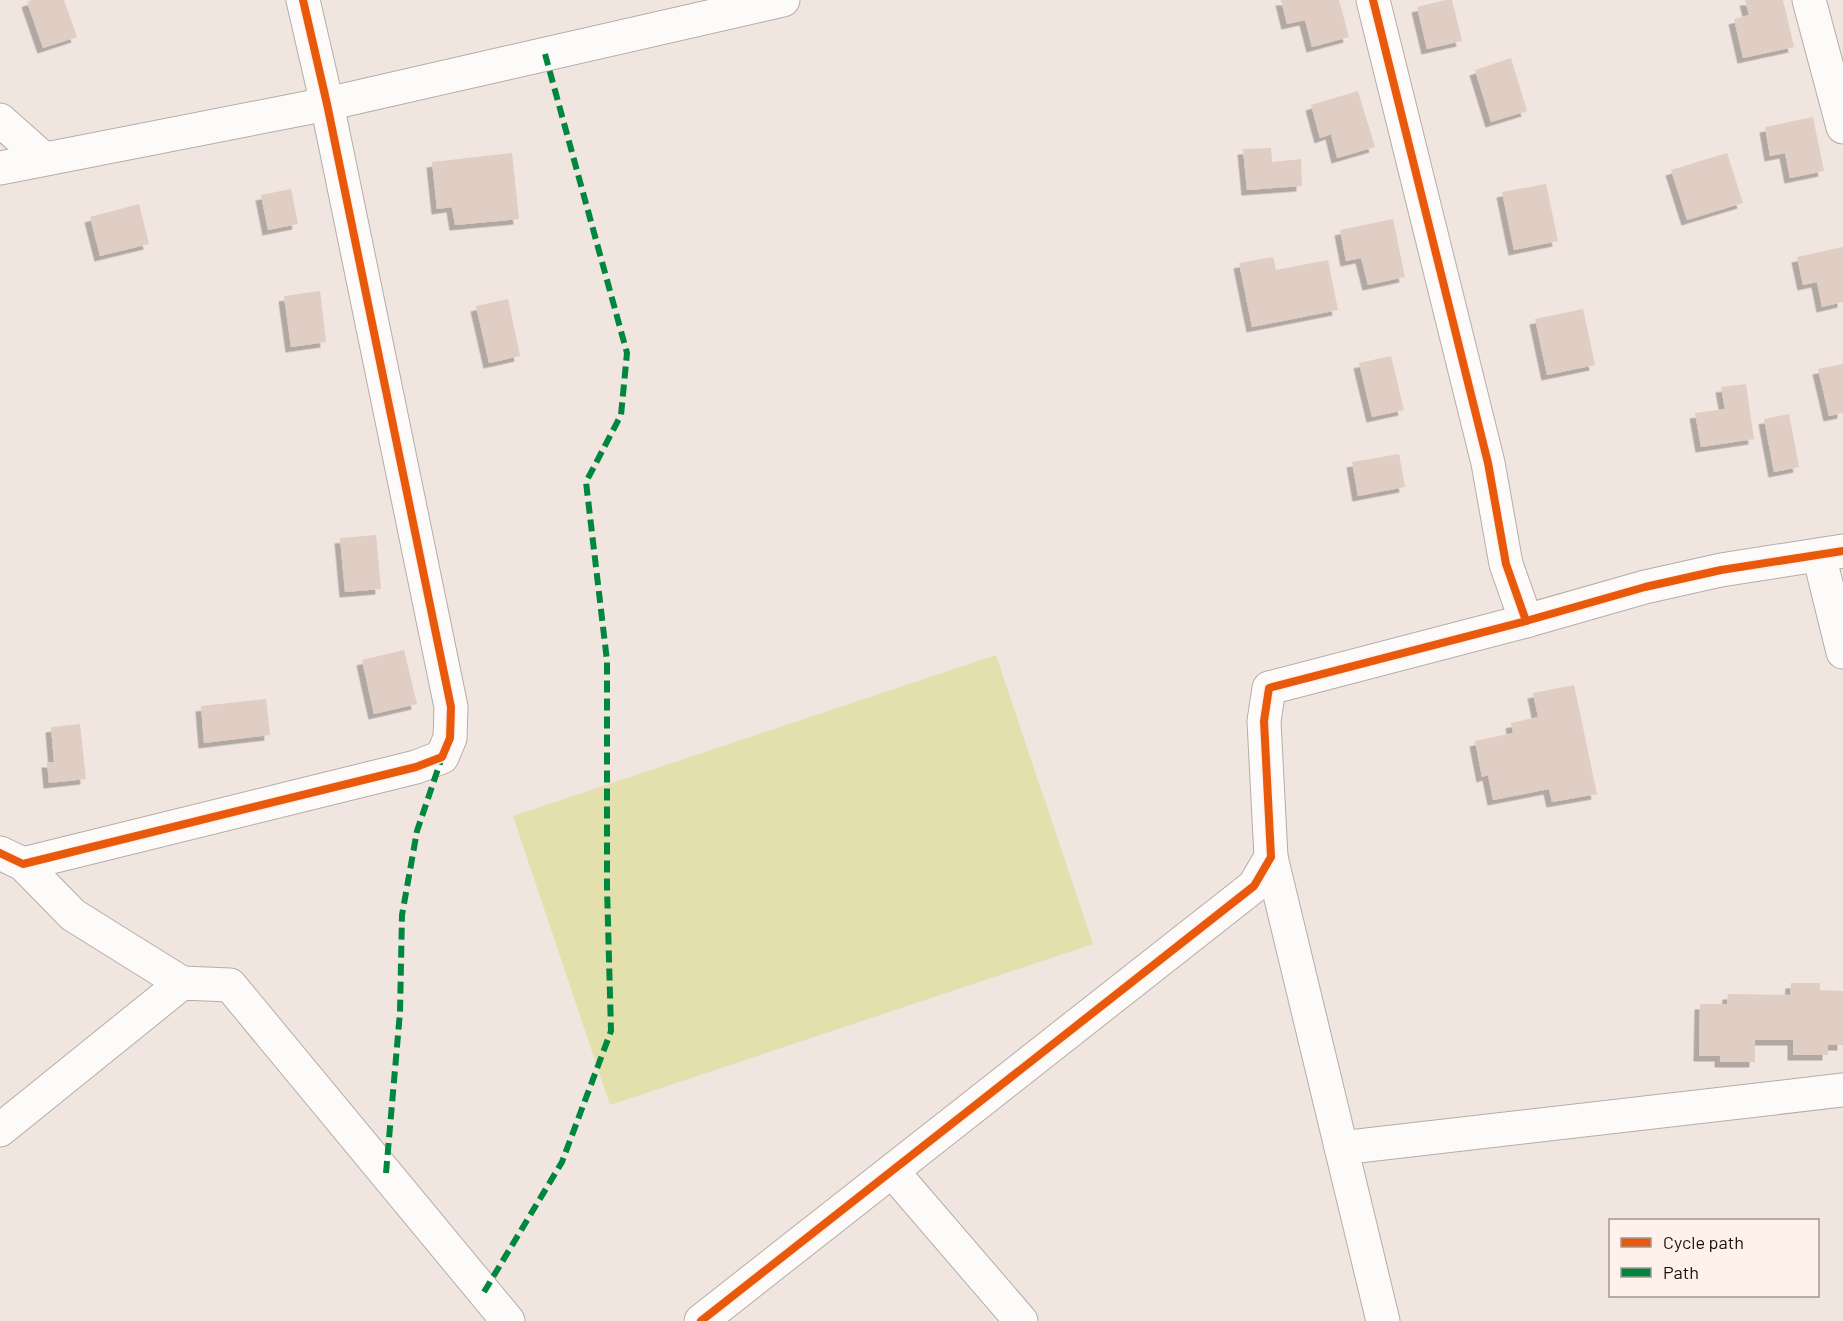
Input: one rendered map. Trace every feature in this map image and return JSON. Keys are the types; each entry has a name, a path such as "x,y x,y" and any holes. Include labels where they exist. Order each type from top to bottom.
{"street":[{"path":"11,858 416,767 442,757 450,738 451,707 327,104 303,0"},
{"path":"0,168 327,104 783,0"},
{"path":"1373,0 1488,463 1506,564 1526,621"},
{"path":"1809,0 1843,127"},
{"path":"0,120 44,159"},
{"path":"1383,1321 1270,857 1264,721 1269,688 1667,582 1721,570 1831,553 1843,652"},
{"path":"701,1321 1254,886 1270,857"},
{"path":"11,858 73,915 182,983 230,985 508,1321"},
{"path":"0,1130 182,983"},
{"path":"1341,1148 1843,1090"},
{"path":"892,1171 1021,1321"}],"shaded area":[{"path":"996,655 1093,944 610,1105 513,816"}],"building":[{"path":"64,0 77,37 43,48 27,2"},
{"path":"1281,0 1339,0 1349,37 1312,47 1305,20 1287,24"},
{"path":"1452,0 1462,41 1427,49 1417,7"},
{"path":"1745,0 1783,0 1794,47 1743,58 1734,19 1749,15"},
{"path":"1511,58 1527,111 1491,122 1475,70"},
{"path":"1358,91 1375,147 1337,158 1331,134 1320,138 1311,105"},
{"path":"1813,117 1824,171 1790,178 1785,153 1770,156 1765,127"},
{"path":"1271,148 1272,162 1301,159 1302,186 1247,190 1243,149"},
{"path":"512,153 519,219 455,225 452,207 437,209 432,162"},
{"path":"1727,153 1743,203 1687,220 1671,170"},
{"path":"1546,184 1558,241 1514,250 1502,192"},
{"path":"291,189 298,224 268,230 261,195"},
{"path":"139,204 149,244 100,256 90,217"},
{"path":"1393,219 1405,277 1368,285 1361,258 1346,261 1340,230"},
{"path":"1843,247 1843,302 1822,307 1817,282 1803,285 1797,257"},
{"path":"1273,257 1276,270 1328,260 1338,310 1252,327 1239,263"},
{"path":"320,291 326,342 291,347 284,296"},
{"path":"508,299 520,356 489,363 476,306"},
{"path":"1583,309 1595,365 1547,375 1535,319"},
{"path":"1391,356 1404,410 1372,417 1359,363"},
{"path":"1843,364 1843,413 1829,416 1818,369"},
{"path":"1746,384 1754,439 1701,447 1695,413 1725,409 1721,387"},
{"path":"1789,414 1799,467 1774,472 1764,419"},
{"path":"1399,454 1405,487 1358,496 1352,462"},
{"path":"376,535 381,589 345,592 340,538"},
{"path":"404,650 417,704 374,714 362,660"},
{"path":"1574,685 1597,794 1552,802 1549,789 1493,800 1488,775 1482,777 1475,741 1513,733 1511,723 1538,717 1533,693"},
{"path":"266,699 270,735 204,743 201,706"},
{"path":"80,724 86,779 49,783 47,762 54,762 51,727"},
{"path":"1791,983 1820,983 1820,990 1843,991 1843,1045 1828,1045 1828,1055 1793,1055 1793,1040 1755,1040 1755,1062 1720,1062 1720,1056 1699,1056 1700,1004 1727,1004 1728,994 1790,995"}],"marked path":[{"path":"484,1292 562,1162 611,1031 607,887 607,661 586,482 621,415 627,353 545,54"},
{"path":"386,1173 400,1012 402,915 417,831 442,757"}],"cycle path":[{"path":"0,853 23,864 416,767 442,757 450,738 451,707 327,104 303,0"},
{"path":"1373,0 1488,463 1506,564 1526,621 1645,587 1721,570 1843,551"},
{"path":"701,1321 1254,886 1271,857 1264,721 1269,688 1526,621"}]}
